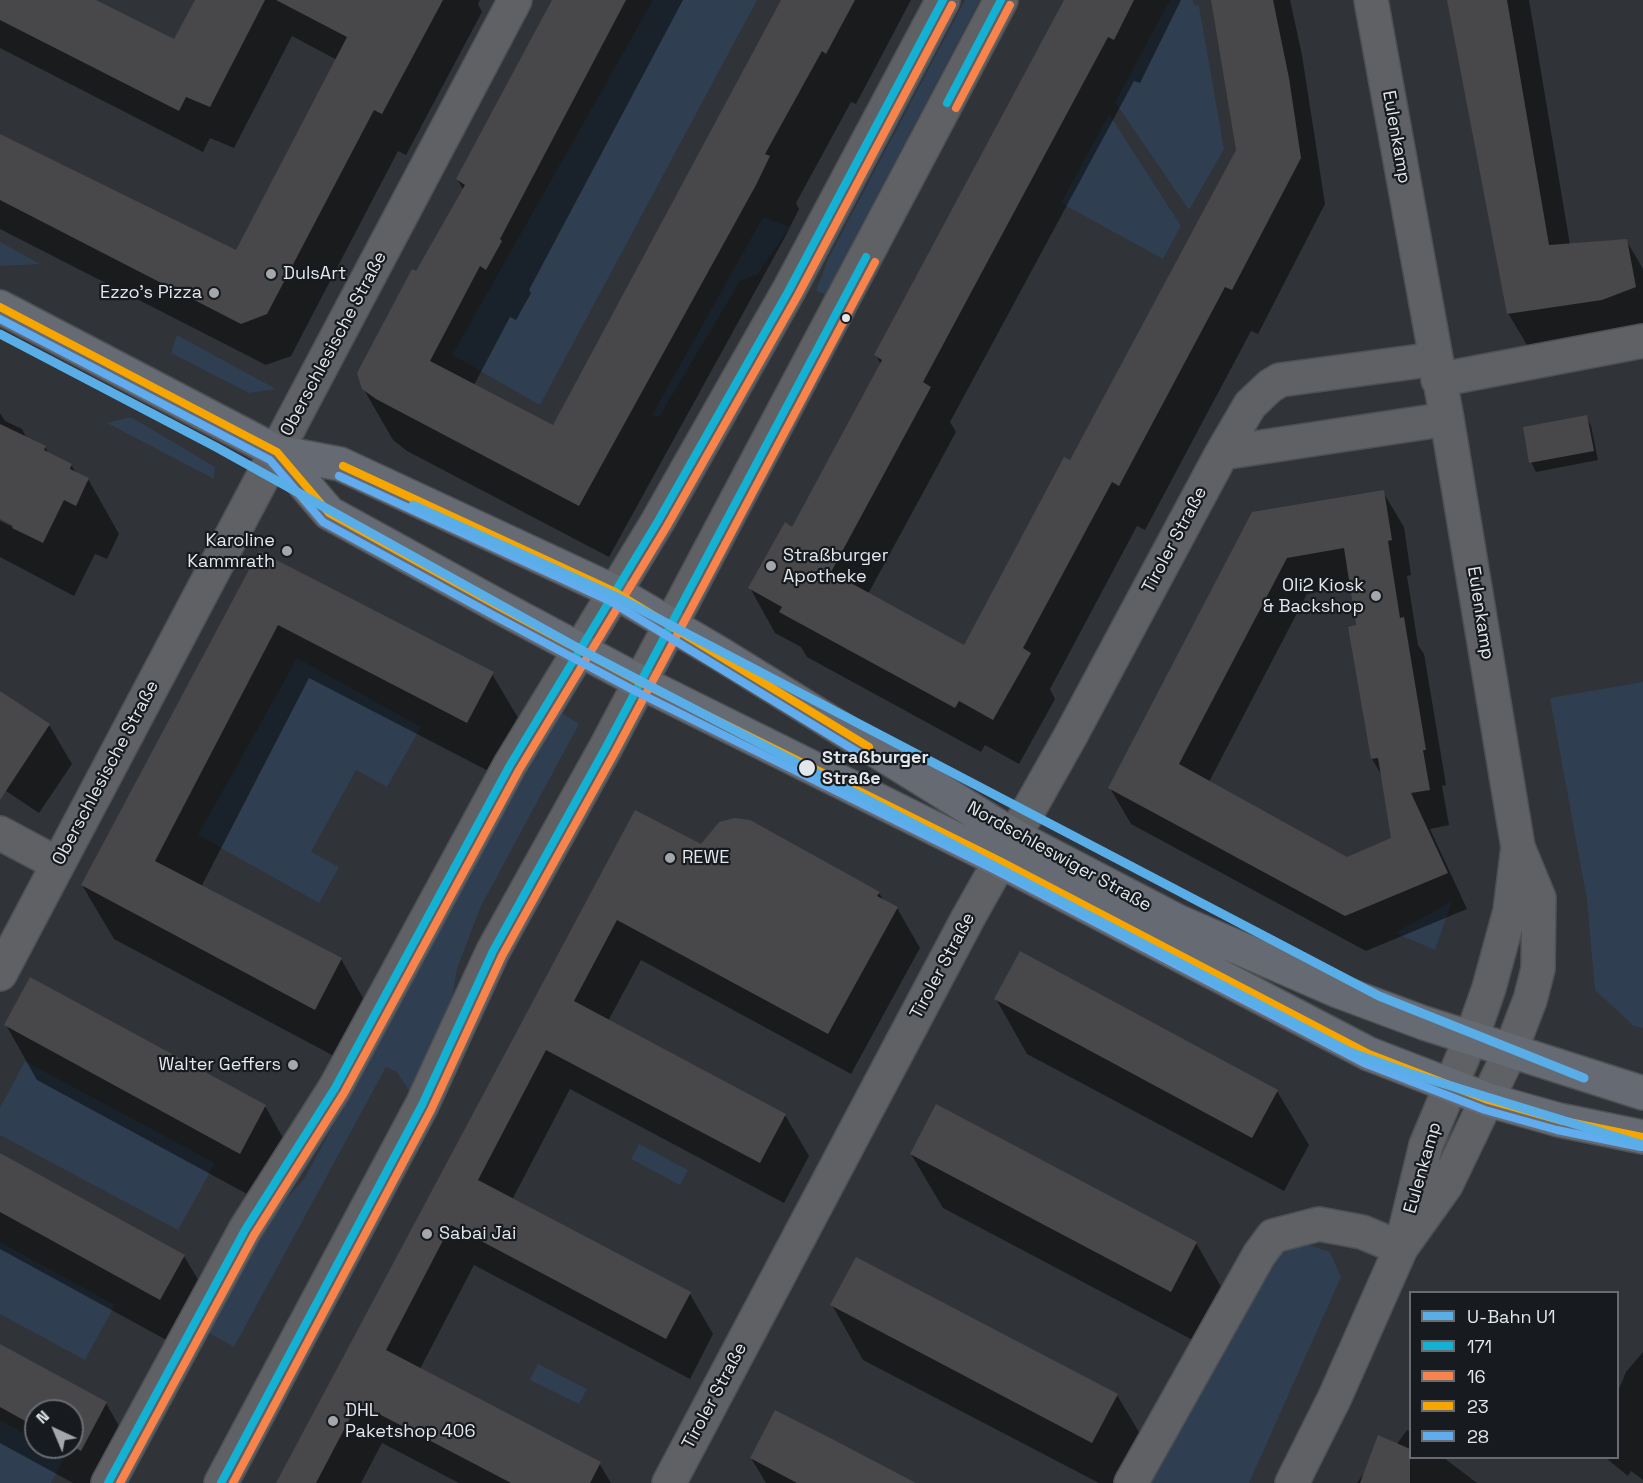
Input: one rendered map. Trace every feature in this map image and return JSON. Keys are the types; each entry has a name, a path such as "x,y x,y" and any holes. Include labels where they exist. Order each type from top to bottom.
{"main road":[{"name":"Nordschleswiger Straße","path":"0,307 277,452 340,464 615,592 670,623 1007,849 1369,1054 1488,1100 1558,1120 1643,1137"},
{"name":"Nordschleswiger Straße","path":"277,452 329,513 640,682 1007,849 1338,991 1510,1052 1643,1093"}],"street":[{"name":"Oberschlesische Straße","path":"0,974 515,0"},
{"path":"108,1483 245,1230 335,1088 466,844 658,521 789,290 943,0"},
{"path":"221,1483 422,1105 493,951 640,682 1001,0"},
{"name":"Eulenkamp","path":"1371,0 1447,419 1518,847 1539,898 1538,969 1530,1000 1510,1052 1446,1185 1401,1248"},
{"path":"1437,369 1643,341"},
{"name":"Tiroler Straße","path":"675,1481 968,918 1250,405 1280,380 1437,369"},
{"path":"1222,453 1447,419"},
{"path":"0,833 58,864"},
{"name":"Eulenkamp","path":"1292,1483 1335,1397 1401,1248 1425,1145 1471,1038 1489,988 1510,911 1518,847"},
{"path":"1131,1483 1259,1255 1273,1236 1319,1224 1362,1232 1401,1248"}],"shaded area":[{"path":"653,0 757,0 540,405 452,355"},
{"path":"965,0 980,0 825,294 816,291 829,257"},
{"path":"1170,0 1193,0 1194,5 1199,6 1224,149 1189,210 1115,102"},
{"path":"1109,114 1181,226 1163,259 1061,203"},
{"path":"763,217 790,227 757,275 741,280 659,417 652,415"},
{"path":"0,242 40,264 0,266"},
{"path":"177,335 276,389 249,393 171,353"},
{"path":"131,417 215,467 214,479 107,423"},
{"path":"297,658 421,727 387,787 356,770 311,852 339,867 319,903 198,835"},
{"path":"1643,682 1643,1028 1634,1026 1595,990 1587,900 1550,698"},
{"path":"562,713 579,724 480,908 457,969 449,1015 413,1097 397,1072 386,1067 234,1347 204,1330 254,1235 304,1179 490,836"},
{"path":"1452,901 1435,950 1395,933"},
{"path":"25,1061 215,1163 178,1230 0,1135 0,1108"},
{"path":"639,1144 688,1170 680,1185 631,1159"},
{"path":"1298,1241 1330,1252 1341,1277 1249,1483 1148,1483 1266,1263"},
{"path":"0,1242 115,1305 85,1360 0,1314"},
{"path":"538,1364 587,1389 579,1404 530,1380"},
{"path":"0,1420 24,1433 24,1459 64,1459 51,1483 0,1483"}],"building":[{"path":"0,0 96,0 174,39 195,0 265,0 210,107 186,97 179,111 0,20"},
{"path":"276,0 443,0 382,114 374,110 267,314 241,324 0,200 0,134 236,250 347,37"},
{"path":"552,0 626,0 500,239 502,241 486,270 480,266 430,361 553,425 781,0 855,0 826,54 822,51 765,154 770,156 756,185 579,506 376,399 362,389 357,373 412,269 416,271 465,185 456,179"},
{"path":"1064,0 1134,0 1114,40 1108,37 923,382 931,387 831,572 964,645 1064,457 1070,460 1236,150 1211,0 1273,0 1289,78 1301,158 1232,290 1225,287 1119,486 1112,482 1023,648 1031,653 993,720 959,701 955,708 779,612 782,607 748,588 785,522 792,527 882,360 874,355"},
{"path":"1447,0 1507,0 1549,245 1627,239 1636,287 1602,300 1507,314"},
{"path":"1587,415 1594,451 1529,463 1523,427"},
{"path":"0,424 46,446 44,450 72,464 70,469 89,478 76,506 64,500 43,543 12,528 13,526 0,519"},
{"path":"1384,490 1392,540 1388,541 1400,618 1404,617 1426,750 1423,750 1430,790 1411,793 1448,873 1345,916 1108,788 1252,512","holes":["1344,548 1356,625 1348,627 1371,759 1378,758 1391,838 1347,857 1179,764 1287,558"]},
{"path":"259,551 494,672 467,723 278,625 155,861 342,958 315,1010 81,885"},
{"path":"0,691 50,724 0,800"},
{"path":"635,810 701,844 719,822 735,818 750,820 880,892 877,896 898,907 828,1034 617,920 574,1001 786,1114 760,1163 546,1050 478,1180 691,1292 666,1339 451,1225 386,1350 601,1462 590,1483 511,1483 358,1403 316,1483 276,1483"},
{"path":"1020,951 1278,1090 1252,1138 994,999"},
{"path":"30,977 266,1105 240,1154 4,1025"},
{"path":"936,1104 1197,1242 1171,1292 910,1154"},
{"path":"0,1153 185,1255 160,1300 0,1212"},
{"path":"856,1257 1118,1394 1092,1443 830,1305"},
{"path":"0,1344 107,1402 84,1445 84,1399 24,1399 24,1420 0,1407"},
{"path":"775,1410 916,1483 797,1483 750,1458"},
{"path":"1378,1435 1409,1449 1410,1483 1360,1483"}],"metro line":[{"name":"U1","path":"0,334 216,447 585,652 1350,1052 1409,1073 1643,1145"},
{"name":"U1","path":"413,505 615,596 1379,996 1584,1078"}],"transit line":[{"name":"171","path":"108,1483 245,1230 335,1088 510,765 658,521 789,290 943,0"},
{"name":"171","path":"947,103 1001,0"},
{"name":"16","path":"120,1483 254,1235 344,1093 519,770 667,526 798,295 952,5"},
{"name":"16","path":"956,108 1010,5"},
{"name":"171","path":"221,1483 422,1105 493,951 606,747 866,257"},
{"name":"16","path":"233,1483 431,1110 502,956 615,752 875,262"},
{"name":"23","path":"0,307 277,452 329,513 498,606 640,682 1000,861 1369,1054 1488,1100 1559,1120 1643,1137"},
{"name":"28","path":"0,319 270,460 323,522 493,615 635,691 995,870 1364,1063 1485,1110 1557,1130 1641,1147"},
{"name":"23","path":"343,466 615,592 869,747"},
{"name":"28","path":"339,476 610,601 864,756"}],"place":[{"name":"DulsArt","path":"271,274"},
{"name":"Ezzo's Pizza","path":"214,293"},
{"name":"Karoline Kammrath","path":"287,551"},
{"name":"Straßburger Apotheke","path":"771,566"},
{"name":"Oli2 Kiosk & Backshop","path":"1376,596"},
{"name":"Straßburger Straße","path":"807,768"},
{"name":"REWE","path":"670,858"},
{"name":"Walter Geffers","path":"293,1065"},
{"name":"Sabai Jai","path":"427,1234"},
{"name":"DHL Paketshop 406","path":"333,1421"}]}
